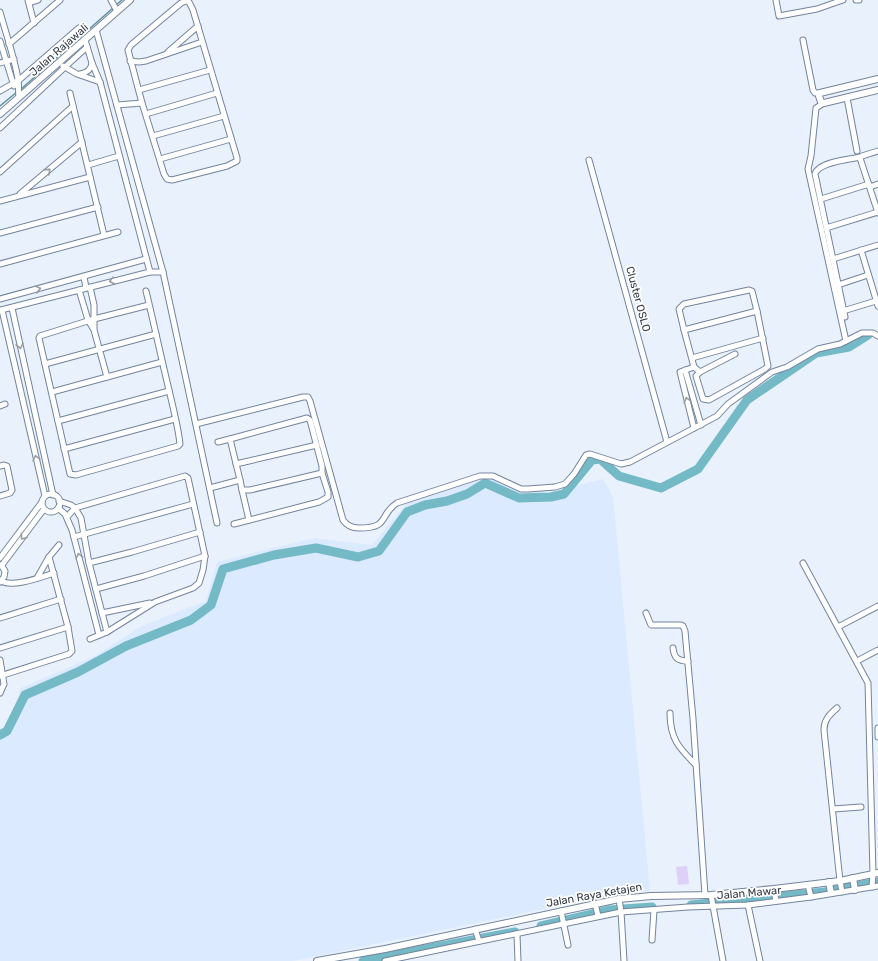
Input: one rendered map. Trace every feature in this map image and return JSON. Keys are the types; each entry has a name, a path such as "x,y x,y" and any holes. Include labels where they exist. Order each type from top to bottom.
{"street":[{"path":"34,23 28,1 38,0"},
{"path":"9,44 60,0"},
{"name":"Jalan Rajawali","path":"0,114 19,92 62,65 96,30 114,6 130,0"},
{"path":"776,0 779,16 817,9 833,2 843,0"},
{"path":"186,1 189,2 193,10 202,42 237,161 227,166 172,180 167,179 164,174 142,102 128,50 131,45 186,1"},
{"path":"0,12 19,80 19,92"},
{"path":"165,54 198,26"},
{"path":"0,91 19,80 79,28"},
{"path":"96,30 163,272 217,523"},
{"path":"85,40 100,82 150,272"},
{"path":"803,40 813,90 815,93 878,79"},
{"path":"0,41 12,84 19,92"},
{"path":"130,61 146,61 202,42"},
{"path":"0,128 62,65 88,48"},
{"path":"0,63 14,59"},
{"path":"77,74 88,72 92,63"},
{"path":"62,65 77,74 100,82"},
{"path":"139,90 210,70"},
{"path":"816,108 824,103 878,90"},
{"path":"70,93 104,235"},
{"path":"146,114 217,93"},
{"path":"819,93 820,100 824,103"},
{"path":"819,93 808,169 846,340"},
{"path":"847,98 857,151"},
{"path":"117,105 142,102"},
{"path":"0,172 73,106"},
{"path":"153,136 224,116"},
{"path":"160,159 231,140"},
{"path":"18,196 82,142"},
{"path":"845,318 815,176 816,170 820,167 861,157 878,151"},
{"path":"88,165 119,156"},
{"path":"826,228 878,212 861,157"},
{"name":"Cluster OSLO","path":"589,160 667,442"},
{"path":"0,201 90,177"},
{"path":"821,199 869,185 878,184"},
{"path":"0,233 98,207"},
{"path":"0,264 118,232"},
{"path":"833,259 878,245"},
{"path":"843,311 877,303 861,250"},
{"path":"0,299 146,259"},
{"path":"0,558 45,496 1,310 150,272 163,272"},
{"path":"838,285 868,275"},
{"path":"84,277 93,302 94,330 98,350 107,377"},
{"path":"79,290 88,320 94,330"},
{"path":"700,372 694,367 679,309 684,304 749,290 752,291 768,366 766,369 709,400 703,399 696,376 700,372 735,354"},
{"path":"146,291 156,334 180,442 178,446 73,475 69,472 52,392 39,341 40,336 94,318 149,304"},
{"path":"84,305 93,302"},
{"path":"12,308 53,494 59,501 75,508 80,518 92,577 106,632"},
{"path":"684,330 757,311"},
{"path":"196,424 308,397 343,520 347,525 355,528 376,527 381,523 391,508 397,503 480,476 493,476 521,488 528,489 555,487 565,484 574,474 586,455 590,454 625,464 717,416 728,404 772,372 787,367 818,349 840,344 862,333 873,333 878,336"},
{"path":"45,364 156,334"},
{"path":"692,358 763,338"},
{"path":"52,392 162,362"},
{"path":"682,371 694,367"},
{"path":"682,371 701,425"},
{"path":"682,371 694,428"},
{"path":"58,421 169,392"},
{"path":"218,442 307,418 310,420 322,466 322,473 328,492 328,497 319,502 234,524"},
{"path":"64,448 175,419"},
{"path":"230,439 249,520"},
{"path":"236,464 317,445"},
{"path":"0,466 7,466 12,490 10,493 0,496"},
{"path":"242,490 264,487 322,473"},
{"path":"67,517 75,508 183,476 188,478 205,556 201,579 196,586 155,602 102,613"},
{"path":"210,488 240,480"},
{"path":"45,496 53,494"},
{"path":"58,508 59,501"},
{"path":"42,502 44,509"},
{"path":"74,537 193,504"},
{"path":"44,509 51,512 58,508"},
{"path":"58,508 67,517 74,537 98,634"},
{"path":"44,509 1,565 5,571 4,577 0,582 11,584 54,573"},
{"path":"89,563 200,532"},
{"path":"37,578 49,557 59,545"},
{"path":"96,590 205,556"},
{"path":"2,675 72,653 73,649 68,627 49,557"},
{"path":"803,563 868,683 874,875 872,886"},
{"path":"84,579 92,577"},
{"path":"0,618 60,599"},
{"path":"90,639 98,634 106,632 155,602"},
{"path":"91,606 99,603"},
{"path":"838,627 878,606"},
{"path":"646,614 651,625 683,626 686,634 696,765 710,900 723,961"},
{"path":"0,648 68,627"},
{"path":"673,648 677,660 688,661"},
{"path":"857,661 878,650"},
{"path":"0,660 4,684 0,693"},
{"path":"837,708 827,717 824,728 841,887"},
{"path":"670,713 671,730 676,744 696,765"},
{"path":"878,728 878,737"},
{"path":"833,809 861,807"},
{"name":"Jalan Raya Ketajen","path":"317,961 385,949 562,913 597,910 619,901 650,896 710,900 775,896 841,887 854,884 874,875"},
{"name":"Jalan Mawar","path":"384,961 479,940 517,934 564,922 597,910 654,910 688,907 710,900 748,905 775,896 830,889 854,884 878,886"},
{"path":"619,901 624,961"},
{"path":"748,905 760,961"},
{"path":"652,940 654,910"},
{"path":"562,913 568,946"},
{"path":"476,930 479,940"},
{"path":"517,934 518,961"}],"shaded area":[{"path":"484,474 546,493 603,479 613,497 650,891 612,895 293,961 0,961 0,729 6,727 21,688 95,656 142,626 206,601 217,562 314,538 372,545 410,499"},
{"path":"687,866 689,884 678,885 676,867"}],"waterway":[{"path":"116,5 122,0"},
{"path":"20,90 113,8"},
{"path":"0,106 17,92"},
{"path":"0,735 7,731 25,695 78,672 126,646 191,620 211,605 223,569 274,555 316,548 358,557 379,551 407,512 425,505 447,501 467,494 485,483 519,498 551,497 564,494 592,460 600,459 619,476 661,488 698,469 747,400 816,353 849,347 868,335"},
{"path":"691,905 825,892 878,882"},
{"path":"541,926 610,910 652,907"},
{"path":"363,961 515,932"}]}
